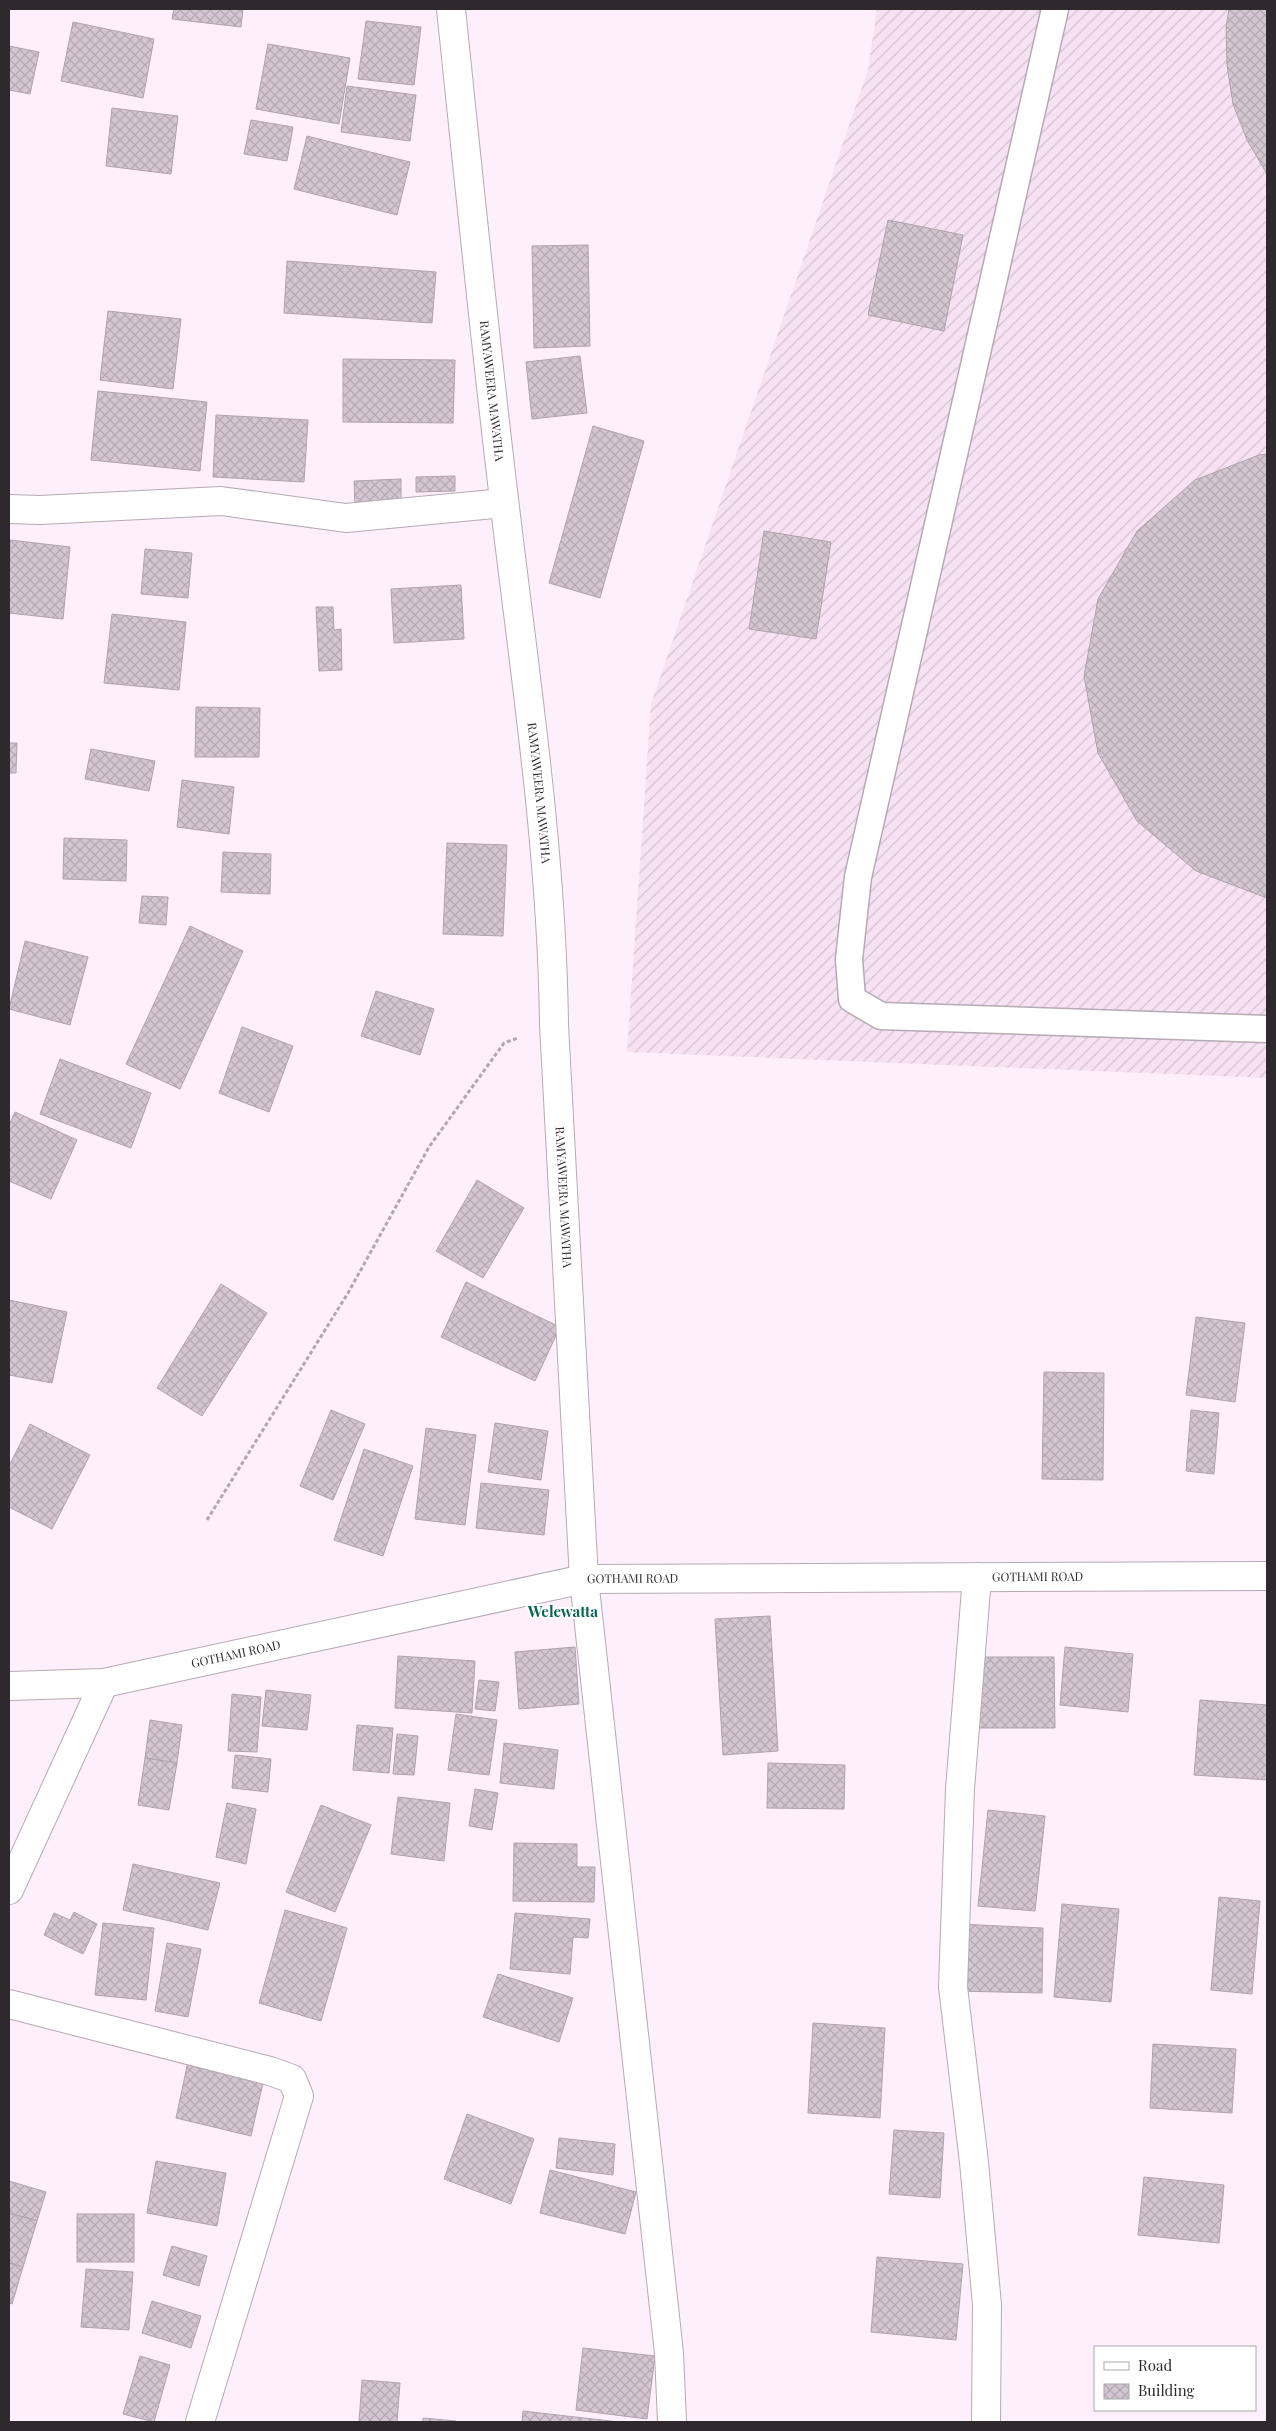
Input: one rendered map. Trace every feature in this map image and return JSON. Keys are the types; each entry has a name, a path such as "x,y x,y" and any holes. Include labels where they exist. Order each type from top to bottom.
{"street":[{"name":"RAMYAWEERA MAWATHA","path":"451,9 504,504 536,766 553,958 554,1025 584,1579 670,2353 672,2422"},
{"path":"9,509 40,510 221,501 346,518 504,504"},
{"name":"GOTHAMI ROAD","path":"9,1686 104,1683 584,1579 1267,1576"},
{"path":"977,1577 960,1789 953,1987 974,2162 987,2305 986,2422"},
{"path":"9,1890 104,1683"},
{"path":"9,2004 292,2078 299,2096 200,2422"}],"lane":[{"path":"1054,9 858,877 849,959 852,999 881,1016 1267,1029"}],"path":[{"path":"207,1520 348,1293 429,1148 504,1043 554,1025"}],"shaded area":[{"path":"877,9 1267,9 1267,1078 627,1052 651,704 868,70"}],"building":[{"path":"174,9 243,9 241,27 172,19"},
{"path":"1229,9 1267,9 1267,174 1247,140 1233,104 1227,65 1226,27"},
{"path":"366,21 421,27 414,85 358,79"},
{"path":"73,22 154,39 143,98 61,81"},
{"path":"268,44 350,58 339,124 256,109"},
{"path":"9,46 39,52 30,94 9,90"},
{"path":"347,86 416,95 410,141 341,132"},
{"path":"112,108 178,116 171,174 106,166"},
{"path":"251,120 293,127 287,161 244,154"},
{"path":"307,136 410,162 397,215 294,189"},
{"path":"888,220 963,235 944,331 868,315"},
{"path":"588,245 590,346 534,348 532,246"},
{"path":"287,261 436,272 432,323 284,313"},
{"path":"108,311 181,319 173,389 100,380"},
{"path":"580,356 587,413 532,419 526,362"},
{"path":"343,359 455,360 453,423 343,422"},
{"path":"98,391 207,402 200,471 91,460"},
{"path":"216,415 308,420 304,482 213,477"},
{"path":"593,426 644,441 600,598 549,583"},
{"path":"1267,454 1267,898 1196,871 1137,821 1098,753 1084,676 1098,599 1137,531 1195,480 1259,455"},
{"path":"455,476 455,491 416,492 416,477"},
{"path":"401,479 401,503 355,505 354,481"},
{"path":"764,531 831,542 816,639 749,629"},
{"path":"10,540 70,547 63,619 9,613"},
{"path":"145,549 192,553 188,598 141,594"},
{"path":"461,585 464,639 394,643 391,589"},
{"path":"316,607 333,607 334,630 341,629 342,670 319,671"},
{"path":"112,614 186,622 179,690 104,683"},
{"path":"196,707 260,708 259,757 195,757"},
{"path":"9,743 17,743 16,773 9,773"},
{"path":"91,749 155,761 149,791 85,779"},
{"path":"182,780 234,787 229,834 177,827"},
{"path":"64,838 127,840 126,881 63,879"},
{"path":"447,843 507,845 503,936 443,934"},
{"path":"223,852 271,854 270,894 221,892"},
{"path":"142,896 168,897 166,925 139,923"},
{"path":"190,926 243,951 180,1089 126,1064"},
{"path":"25,941 88,957 70,1025 9,1009"},
{"path":"376,991 434,1009 420,1055 361,1036"},
{"path":"242,1027 293,1046 269,1112 219,1093"},
{"path":"60,1059 151,1093 131,1148 40,1114"},
{"path":"15,1112 77,1140 51,1199 9,1181 9,1125"},
{"path":"477,1180 524,1208 483,1278 436,1251"},
{"path":"466,1282 560,1327 535,1381 441,1337"},
{"path":"221,1284 267,1313 202,1416 157,1388"},
{"path":"9,1300 67,1312 52,1383 9,1375"},
{"path":"1196,1317 1245,1323 1235,1402 1186,1395"},
{"path":"1044,1372 1104,1373 1103,1480 1042,1479"},
{"path":"331,1410 365,1424 333,1500 300,1486"},
{"path":"1191,1410 1219,1413 1214,1474 1186,1471"},
{"path":"495,1423 548,1431 541,1480 488,1472"},
{"path":"30,1424 90,1455 52,1529 9,1507 9,1466"},
{"path":"426,1428 476,1435 465,1525 415,1519"},
{"path":"364,1449 413,1466 383,1556 334,1540"},
{"path":"481,1483 549,1490 544,1535 476,1528"},
{"path":"770,1616 778,1751 723,1755 715,1619"},
{"path":"575,1647 579,1704 519,1709 515,1652"},
{"path":"1065,1647 1133,1654 1128,1712 1060,1705"},
{"path":"398,1656 475,1661 472,1713 395,1708"},
{"path":"977,1657 1054,1657 1055,1728 977,1728"},
{"path":"479,1680 499,1682 495,1711 475,1709"},
{"path":"266,1690 311,1695 307,1730 262,1726"},
{"path":"232,1694 261,1697 257,1752 228,1751"},
{"path":"1200,1700 1267,1705 1267,1780 1194,1775"},
{"path":"456,1714 497,1720 489,1775 448,1770"},
{"path":"150,1720 182,1725 177,1763 145,1758"},
{"path":"357,1725 393,1728 389,1773 353,1770"},
{"path":"397,1734 418,1736 414,1775 393,1774"},
{"path":"504,1743 558,1750 554,1789 500,1783"},
{"path":"235,1755 271,1759 268,1792 232,1788"},
{"path":"145,1758 177,1763 169,1810 138,1805"},
{"path":"768,1763 845,1765 844,1809 767,1808"},
{"path":"475,1789 498,1793 492,1830 469,1826"},
{"path":"398,1797 450,1803 444,1861 391,1854"},
{"path":"227,1803 256,1809 246,1864 216,1857"},
{"path":"321,1805 371,1825 335,1912 286,1892"},
{"path":"988,1810 1045,1816 1035,1911 978,1906"},
{"path":"514,1843 577,1844 577,1867 595,1867 594,1902 513,1901"},
{"path":"133,1864 220,1883 208,1930 123,1910"},
{"path":"1219,1897 1260,1901 1252,1994 1211,1990"},
{"path":"1062,1904 1119,1909 1111,2002 1054,1997"},
{"path":"285,1910 347,1928 321,2021 259,2003"},
{"path":"74,1912 97,1924 83,1954 44,1935 54,1913 70,1920"},
{"path":"515,1913 590,1919 588,1938 573,1937 570,1974 510,1969"},
{"path":"103,1923 154,1928 146,2000 95,1995"},
{"path":"958,1924 1043,1928 1042,1993 956,1991"},
{"path":"167,1943 201,1949 188,2017 155,2011"},
{"path":"498,1974 573,1998 559,2042 483,2017"},
{"path":"813,2023 885,2028 880,2118 808,2113"},
{"path":"1153,2044 1236,2049 1232,2113 1150,2108"},
{"path":"189,2057 265,2074 251,2136 176,2118"},
{"path":"467,2114 534,2139 511,2204 444,2179"},
{"path":"894,2130 944,2133 940,2198 889,2194"},
{"path":"559,2138 615,2144 613,2175 556,2168"},
{"path":"156,2161 226,2173 217,2226 147,2213"},
{"path":"550,2170 636,2192 625,2234 540,2213"},
{"path":"1144,2177 1224,2185 1219,2243 1138,2235"},
{"path":"9,2181 46,2192 37,2221 9,2213"},
{"path":"9,2213 37,2221 23,2267 9,2263"},
{"path":"77,2214 134,2214 134,2262 77,2262"},
{"path":"172,2246 207,2256 199,2286 163,2275"},
{"path":"877,2257 963,2264 956,2340 871,2332"},
{"path":"9,2263 23,2267 12,2304 9,2303"},
{"path":"86,2269 133,2272 129,2330 81,2327"},
{"path":"152,2301 201,2316 191,2348 142,2333"},
{"path":"583,2348 655,2356 647,2419 576,2410"},
{"path":"140,2356 170,2365 154,2422 123,2414"},
{"path":"362,2380 400,2383 397,2422 359,2422"},
{"path":"523,2411 619,2422 522,2422"},
{"path":"423,2418 456,2421 456,2422 423,2422"}],"district":[{"name":"Welewatta","path":"563,1612"}]}
